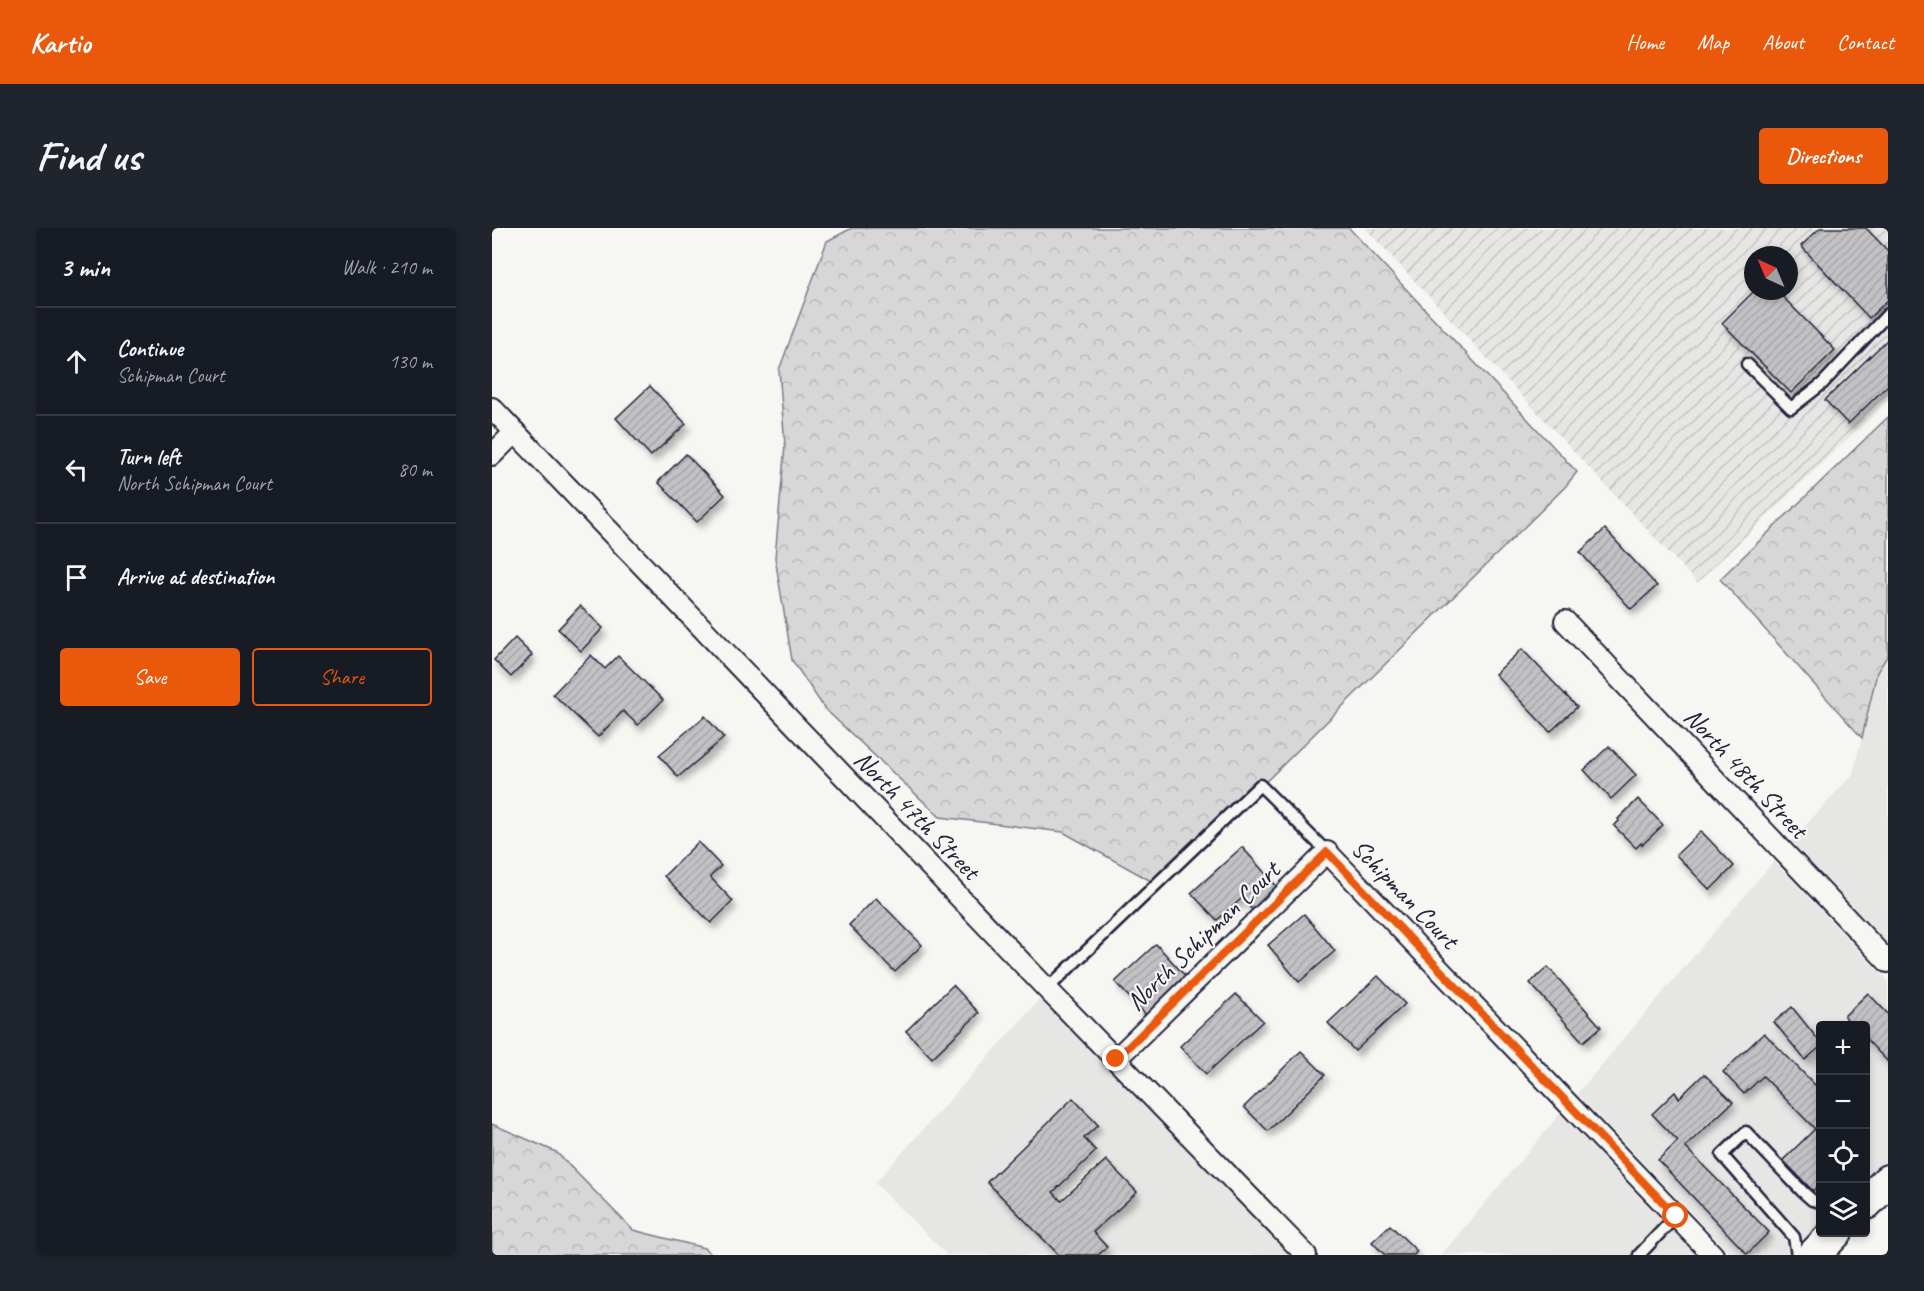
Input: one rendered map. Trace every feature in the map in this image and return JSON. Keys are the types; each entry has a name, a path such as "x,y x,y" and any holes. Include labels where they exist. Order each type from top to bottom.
{"main road":[{"path":"1870,1199 1888,1181"},
{"path":"1814,1255 1832,1237"}],"street":[{"name":"North 47th Street","path":"492,408 1047,989 1306,1255"},
{"path":"492,455 515,432"},
{"name":"North 48th Street","path":"1565,621 1888,962"},
{"name":"North Schipman Court","path":"1116,1059 1327,852"},
{"name":"Schipman Court","path":"1327,852 1713,1255"}],"lane":[{"path":"1746,364 1791,408 1822,384 1888,314"},
{"name":"Schipman Court","path":"1047,989 1260,784 1327,852"},
{"path":"1797,1255 1794,1237 1722,1155 1746,1132 1803,1192 1816,1201"},
{"path":"1639,1255 1676,1216"}],"shaded area":[{"path":"1365,228 1888,228 1888,400 1697,583"},
{"path":"1888,655 1888,944 1791,841 1853,774 1877,672"},
{"path":"1774,861 1888,981 1888,1160 1870,1178 1870,1021 1816,1021 1816,1231 1793,1255 1731,1255 1577,1094"},
{"path":"1040,999 1289,1255 947,1255 875,1183"},
{"path":"1560,1114 1696,1255 1441,1255"}],"green space":[{"path":"852,228 1349,228 1577,472 1565,487 1160,886 1063,832 940,817 825,709 792,660 775,558 785,445 779,370 827,241"},
{"path":"1888,417 1888,655 1877,672 1862,738 1720,579"},
{"path":"492,1124 556,1152 633,1230 704,1248 712,1255 492,1255"}],"building":[{"path":"1820,228 1866,228 1888,251 1888,300 1869,318 1801,246"},
{"path":"1745,300 1786,300 1835,350 1791,393 1722,323"},
{"path":"1888,339 1888,385 1848,424 1825,400"},
{"path":"650,386 686,424 651,456 616,418"},
{"path":"686,454 725,495 697,522 658,482"},
{"path":"1605,529 1657,586 1631,609 1580,552"},
{"path":"580,606 603,628 581,651 558,629"},
{"path":"515,638 532,655 511,677 494,660"},
{"path":"1522,649 1577,707 1550,732 1495,674"},
{"path":"591,655 605,669 618,656 663,700 638,725 623,711 598,737 553,694"},
{"path":"705,716 724,738 678,777 659,755"},
{"path":"1609,746 1636,775 1611,799 1584,770"},
{"path":"1638,799 1663,825 1636,848 1614,826"},
{"path":"1701,831 1734,866 1710,890 1676,855"},
{"path":"698,842 721,866 710,877 733,901 711,923 664,876"},
{"path":"1242,847 1279,889 1254,912 1242,898 1217,920 1191,893"},
{"path":"876,898 922,945 895,972 849,925"},
{"path":"1304,914 1335,951 1299,982 1268,945"},
{"path":"1156,944 1188,979 1147,1016 1115,982"},
{"path":"1548,967 1601,1027 1583,1042 1530,983"},
{"path":"1378,976 1405,1004 1355,1051 1328,1023"},
{"path":"953,985 979,1013 932,1058 906,1031"},
{"path":"1868,993 1888,1014 1888,1062 1870,1043 1870,1021 1848,1021 1844,1016"},
{"path":"1236,994 1263,1021 1206,1074 1180,1046"},
{"path":"1792,1007 1816,1037 1816,1050 1805,1060 1774,1022"},
{"path":"1764,1033 1816,1086 1816,1188 1813,1191 1783,1160 1815,1129 1763,1076 1744,1094 1723,1072"},
{"path":"1301,1051 1325,1075 1268,1131 1244,1107"},
{"path":"1704,1074 1733,1102 1685,1147 1769,1232 1747,1254 1658,1160 1678,1141 1652,1114 1675,1092 1679,1098"},
{"path":"1073,1098 1098,1125 1084,1138 1096,1151 1053,1192 1061,1201 1106,1160 1137,1192 1093,1232 1107,1247 1098,1255 1059,1255 987,1182"},
{"path":"1390,1225 1417,1251 1414,1255 1385,1255 1372,1242"}],"route":[{"path":"1116,1059 1327,852 1676,1216"}]}
